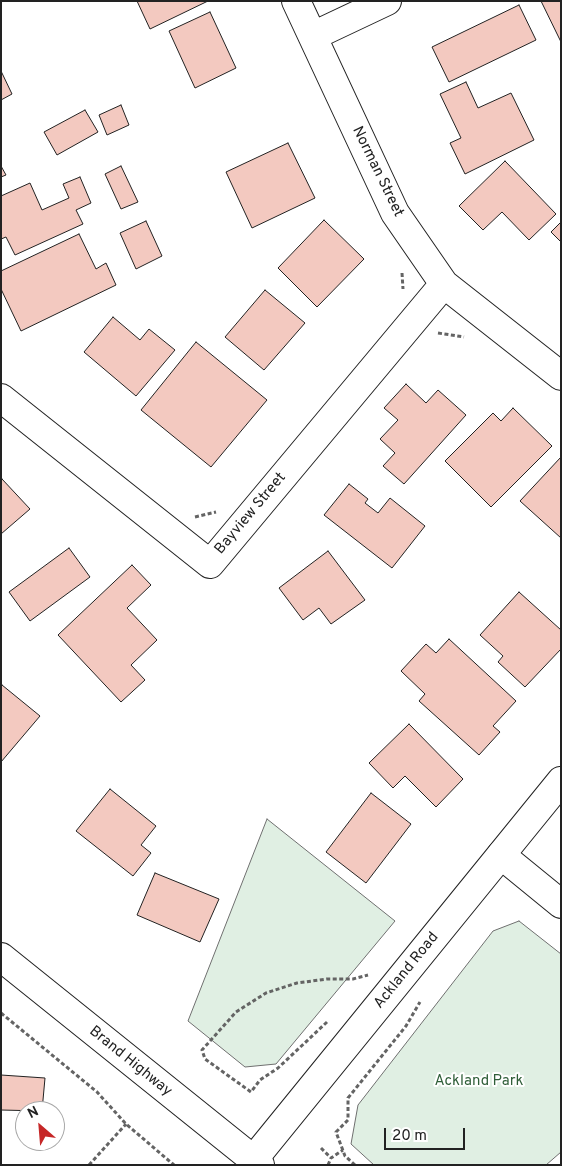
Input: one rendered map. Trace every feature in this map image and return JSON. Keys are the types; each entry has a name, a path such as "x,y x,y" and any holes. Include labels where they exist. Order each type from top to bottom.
{"main road":[{"name":"Norman Street","path":"296,1 395,213 444,284 561,376"},
{"path":"313,36 386,1"},
{"name":"Bayview Street","path":"1,398 210,564 444,284"},
{"name":"Ackland Road","path":"256,1162 561,781"},
{"path":"501,855 561,904"},
{"name":"Brand Highway","path":"1,958 256,1162"}],"path":[{"path":"191,516 200,517 220,511"},
{"path":"334,1016 278,1068 260,1080 251,1092 205,1059 202,1050 236,1012 266,994 297,983 327,978 353,979 371,974"},
{"path":"355,1165 345,1156 336,1132 348,1120 348,1098 406,1026 424,994"},
{"path":"1,1013 97,1092 126,1124 174,1165"},
{"path":"89,1165 126,1124"},
{"path":"321,1148 331,1158"},
{"path":"328,1165 331,1158 343,1150"}],"green space":[{"path":"267,819 395,921 276,1064 245,1067 188,1021"},
{"name":"Ackland Park","path":"519,921 561,954 561,1152 546,1165 374,1165 351,1144 358,1105 493,931"}],"building":[{"path":"137,1 208,1 150,29"},
{"path":"541,1 561,1 561,42"},
{"path":"519,5 536,40 449,82 432,47"},
{"path":"210,12 236,68 195,88 169,31"},
{"path":"1,71 12,94 1,100"},
{"path":"466,82 478,108 511,93 534,140 465,174 450,143 461,138 440,94"},
{"path":"121,105 129,125 107,135 99,115"},
{"path":"85,110 98,132 57,155 44,132"},
{"path":"288,143 315,198 252,228 226,172"},
{"path":"505,161 556,214 529,240 502,212 483,230 459,206"},
{"path":"1,166 6,175 1,177"},
{"path":"121,166 138,202 121,209 105,174"},
{"path":"80,177 91,203 76,210 83,224 15,255 6,237 1,239 1,196 30,183 42,210 69,198 63,184"},
{"path":"324,220 364,259 317,307 278,268"},
{"path":"146,221 162,256 136,269 120,233"},
{"path":"561,222 561,242 551,232"},
{"path":"79,234 96,269 106,263 116,285 21,331 1,289 1,271"},
{"path":"265,290 305,323 264,370 225,337"},
{"path":"113,317 140,340 149,329 175,350 136,396 84,352"},
{"path":"196,342 267,400 211,467 141,410"},
{"path":"406,384 426,403 438,390 466,415 404,484 383,466 395,453 380,439 398,420 384,408"},
{"path":"513,408 552,446 491,507 445,461 493,413 501,421"},
{"path":"561,457 561,538 520,501"},
{"path":"1,480 30,509 1,534"},
{"path":"349,484 368,499 365,503 378,513 390,498 425,526 392,568 324,515"},
{"path":"69,548 90,577 30,621 9,592"},
{"path":"328,551 365,600 331,624 319,608 303,620 279,588"},
{"path":"132,565 151,585 127,608 157,640 131,665 145,680 121,702 58,635"},
{"path":"519,592 561,630 561,649 525,687 498,662 503,656 480,635"},
{"path":"449,639 516,701 493,726 500,732 479,755 419,701 425,694 401,671 426,644 436,653"},
{"path":"1,686 40,716 1,762"},
{"path":"409,724 463,779 436,807 405,776 393,788 369,763"},
{"path":"110,789 156,826 141,845 151,853 133,876 76,831"},
{"path":"371,793 411,824 366,883 326,852"},
{"path":"155,873 219,899 200,942 137,915"},
{"path":"1,1075 45,1078 43,1101 15,1101 15,1110 1,1110"}]}
